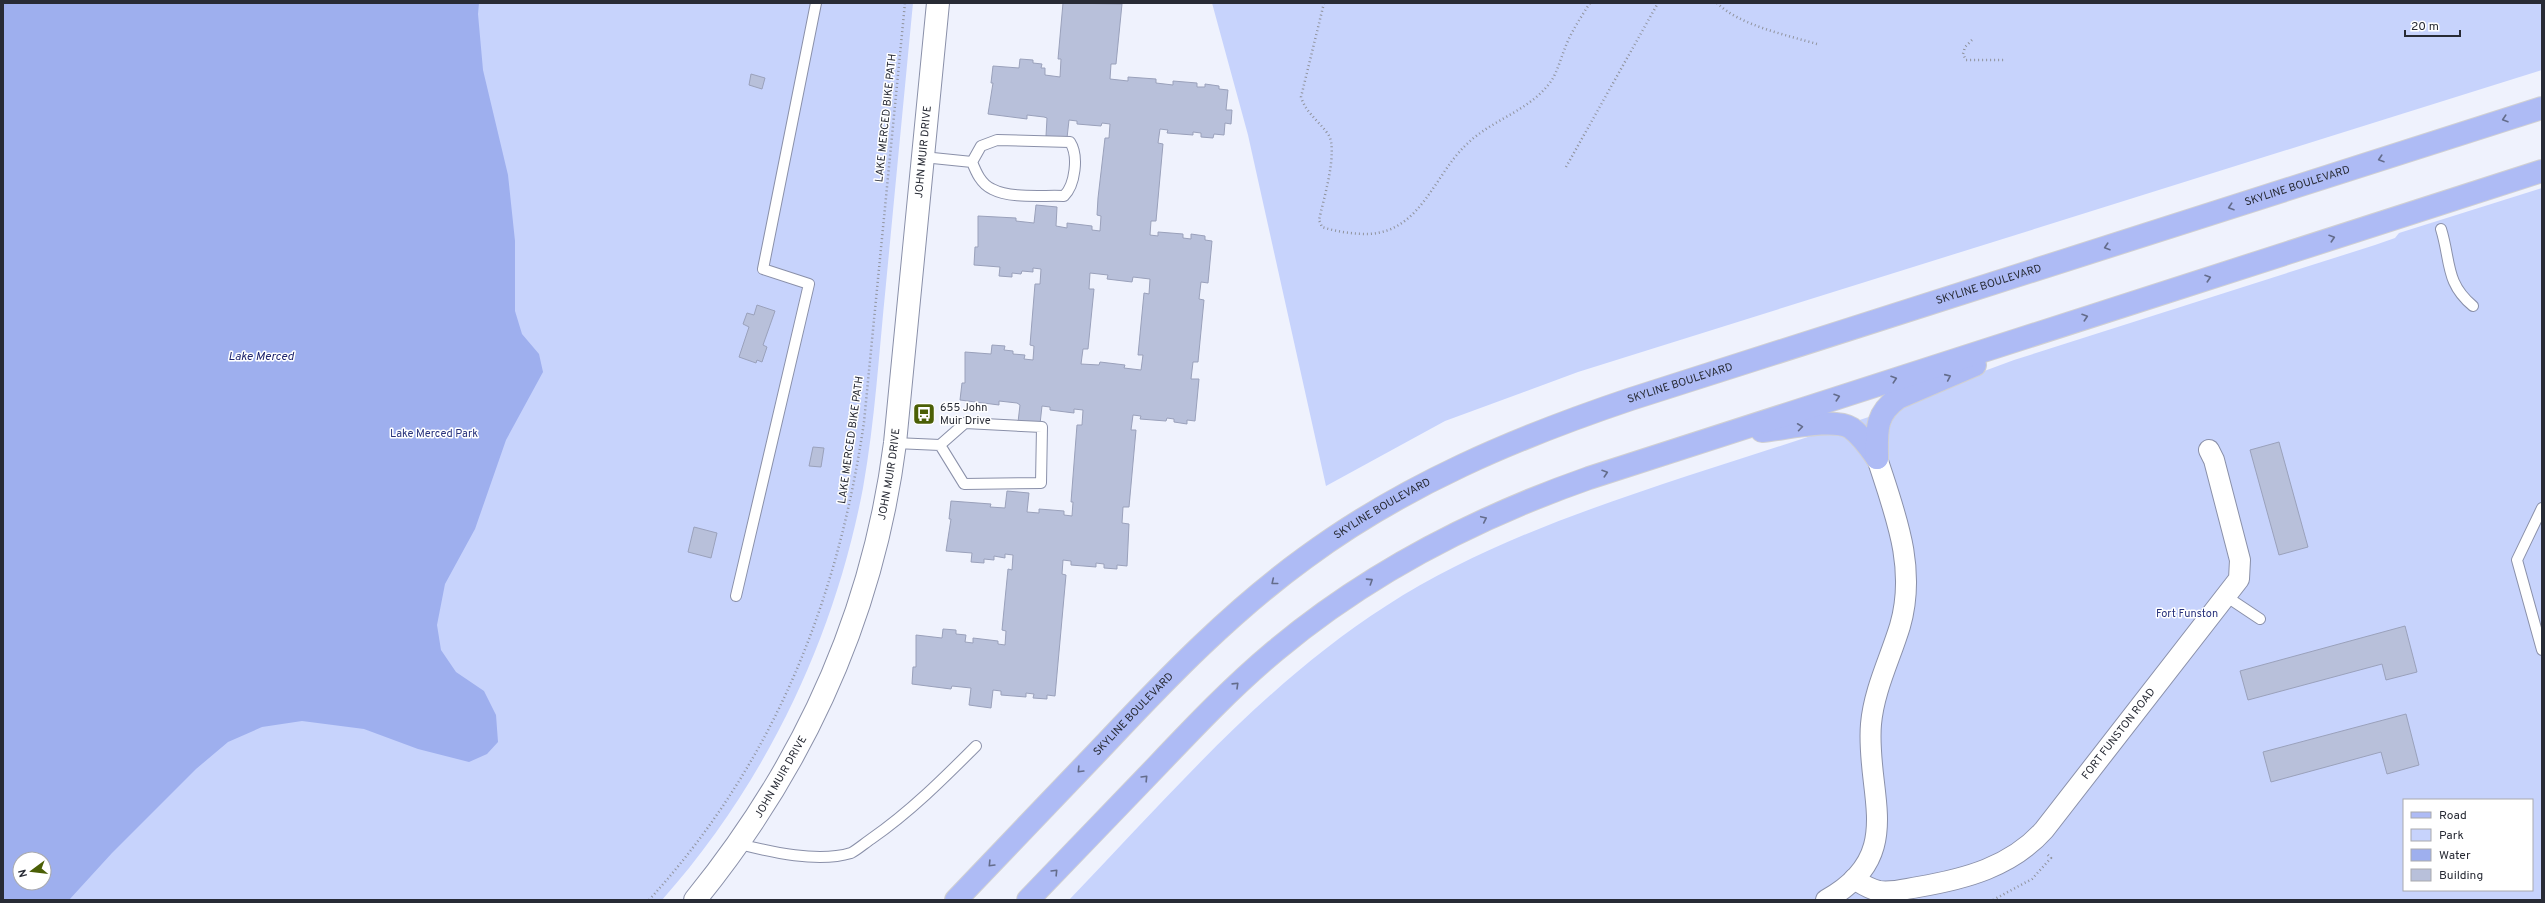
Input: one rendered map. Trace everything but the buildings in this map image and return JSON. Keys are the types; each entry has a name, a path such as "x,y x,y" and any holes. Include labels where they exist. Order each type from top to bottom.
{"main road":[{"name":"SKYLINE BOULEVARD","path":"956,900 1181,664 1241,609 1304,558 1338,535 1442,473 1517,440 1624,402 2542,108"},
{"path":"1028,900 1246,676 1307,626 1369,582 1432,545 1503,511 1590,478 2542,171"},
{"path":"1877,458 1877,427 1886,406 1898,398 1949,377 2052,328"},
{"path":"1733,431 1785,429 1837,423 1850,427 1860,436 1877,458"}],"street":[{"name":"JOHN MUIR DRIVE","path":"695,900 739,844 795,754 840,660 872,561 888,492 895,443 938,3"},
{"name":"FORT FUNSTON ROAD","path":"1854,879 1868,888 1886,892 1940,883 1996,866 2023,850 2034,841 2227,597 2239,579 2240,560 2214,460 2209,450"},
{"path":"1826,900 1841,891 1854,879 1868,859 1876,836 1879,812 1871,745 1871,725 1878,689 1904,609 1906,564 1900,529 1877,458"}],"lane":[{"path":"736,596 809,284 763,269 816,3"},
{"path":"997,140 1070,142 1076,150 1072,189 1064,196 1010,193 992,189 978,177 972,162 981,146 997,140"},
{"path":"923,157 972,162"},
{"path":"2441,229 2452,281 2458,293 2472,306"},
{"path":"895,443 940,445 965,423 1042,427 1041,483 964,484 940,445"},
{"path":"2542,508 2517,560 2542,650"},
{"path":"2227,597 2260,618"},
{"path":"739,844 778,854 812,857 851,853 880,833 926,795 976,746"}],"path":[{"name":"LAKE MERCED BIKE PATH","path":"649,900 711,823 751,762 794,678 829,586 854,487 864,422 905,3"},
{"path":"1324,3 1301,96 1305,109 1329,135 1332,152 1318,220 1322,227 1326,229 1362,234 1391,230 1406,223 1418,210 1446,168 1468,142 1531,101 1549,84 1565,47 1590,3"},
{"path":"1566,166 1658,3"},
{"path":"1717,3 1724,10 1770,30 1817,44"},
{"path":"1972,40 1964,47 1963,54 1966,60 2005,60"},
{"path":"1993,900 2032,879 2051,858 2034,841"}],"green space":[{"name":"Lake Merced Park","path":"3,3 913,3 874,412 863,488 850,545 834,600 814,655 790,708 763,759 733,808 699,855 662,900 3,900"},
{"path":"1212,3 2542,3 2542,70 1578,372 1445,421 1326,486 1248,135"},
{"name":"Fort Funston","path":"2542,188 2542,900 1069,900 1219,743 1299,670 1341,637 1386,606 1458,565 1494,548 1570,517 1687,476 1905,405 1914,397 2014,360 2395,238 2399,233"}],"water":[{"name":"Lake Merced","path":"3,3 479,3 478,14 483,70 508,175 515,241 515,311 522,334 539,354 543,372 506,440 475,529 445,584 437,625 441,650 456,672 484,691 496,715 498,742 487,754 469,762 418,749 364,729 302,721 262,727 228,742 196,769 112,853 69,900 3,900"}],"place":[{"name":"655 John Muir Drive","path":"924,414"}]}
